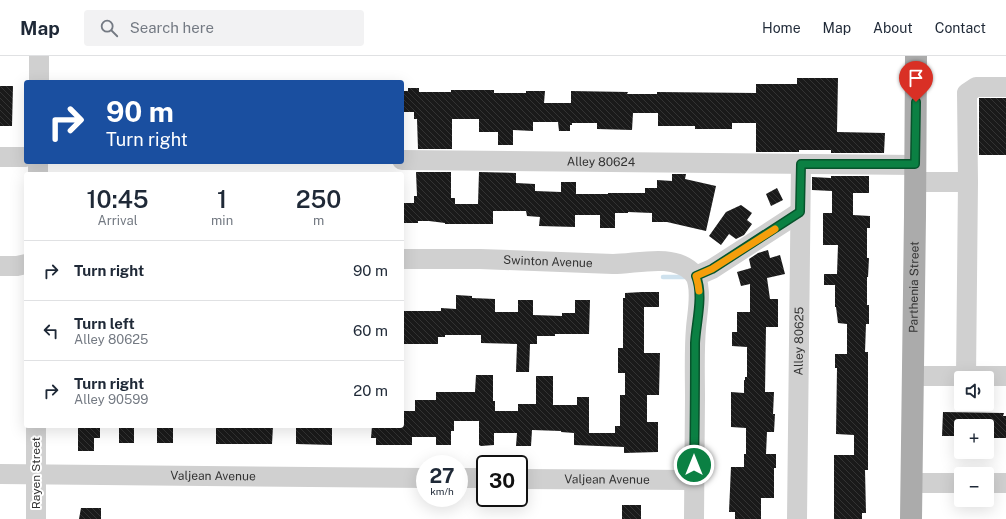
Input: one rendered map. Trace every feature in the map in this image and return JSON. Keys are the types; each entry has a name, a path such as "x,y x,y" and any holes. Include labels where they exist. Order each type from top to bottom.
{"main road":[{"name":"Parthenia Street","path":"911,519 916,56"}],"street":[{"path":"39,56 39,80"},
{"path":"966,371 968,182 967,93 976,88 1006,87"},
{"path":"0,156 24,157"},
{"name":"Alley 80624","path":"404,160 801,164 915,173 968,182"},
{"name":"Alley 80625","path":"797,519 801,164"},
{"path":"694,519 695,343 699,295 698,284 693,273 712,269 800,212"},
{"name":"Swinton Avenue","path":"404,259 480,259 613,264 660,261 671,262 693,273"},
{"path":"0,266 24,264"},
{"path":"913,376 954,377"},
{"path":"994,376 1006,376"},
{"name":"Rayen Street","path":"36,428 36,519"},
{"name":"Valjean Avenue","path":"0,474 416,478"},
{"name":"Valjean Avenue","path":"528,479 694,480"},
{"path":"911,483 954,483"},
{"path":"994,483 1006,483"}],"building":[{"path":"797,78 838,78 837,132 885,133 884,153 831,153 831,150 756,152 756,123 732,123 732,129 695,129 695,126 658,126 658,113 633,113 632,130 597,129 597,123 572,123 572,125 570,125 570,131 559,131 558,122 533,122 533,131 513,130 513,145 498,145 498,132 479,132 479,119 452,119 452,149 418,149 417,119 414,119 414,112 404,112 404,91 408,91 408,88 419,88 419,92 494,90 494,93 526,93 526,91 545,91 544,103 571,103 571,91 628,92 627,94 657,94 657,92 756,93 756,84 797,84"},
{"path":"0,86 13,86 12,126 0,126"},
{"path":"979,98 1006,98 1006,155 979,155"},
{"path":"416,172 451,172 451,198 455,198 455,204 478,204 479,172 516,173 516,183 535,184 535,191 561,192 561,182 576,182 576,194 645,193 645,188 657,188 657,180 672,181 672,174 686,174 685,179 716,186 706,231 667,222 652,222 652,213 628,212 615,213 615,228 600,228 600,215 575,215 575,227 539,226 540,217 527,216 526,211 493,211 493,224 445,224 429,221 404,223 404,203 414,203 414,196 417,196"},
{"path":"831,176 869,176 869,193 853,193 853,215 870,216 870,228 867,228 867,258 869,258 867,305 869,305 869,324 866,324 865,352 868,352 868,470 865,470 866,513 862,513 862,519 834,519 834,455 854,455 854,435 836,434 837,368 835,368 835,354 847,354 847,324 838,323 835,307 835,285 824,285 824,274 837,274 838,245 823,245 823,213 832,213 832,191 812,190 812,177 831,178"},
{"path":"777,188 783,200 771,206 766,194"},
{"path":"741,205 752,213 747,220 752,224 744,235 736,239 729,234 721,245 709,236 726,212"},
{"path":"768,250 770,258 780,255 785,274 767,278 770,299 778,299 778,327 766,327 765,392 774,392 773,414 775,414 774,432 767,432 766,454 776,454 776,468 774,468 774,498 761,498 761,519 735,519 735,512 729,512 731,467 744,467 744,454 746,454 746,428 731,427 731,392 744,393 744,380 745,377 747,377 747,347 732,346 732,332 737,332 737,312 750,312 750,284 741,286 737,272 751,268 749,259 758,253"},
{"path":"659,292 659,307 644,307 644,353 660,353 659,395 647,395 647,422 658,422 658,452 624,453 624,447 574,445 574,433 532,430 531,446 516,446 517,433 494,433 494,445 481,446 479,445 479,421 454,421 454,431 451,431 451,445 436,445 436,437 412,437 412,445 376,445 376,438 371,438 372,428 404,428 404,411 415,411 415,400 436,400 436,392 475,392 476,375 493,375 493,401 495,401 495,411 518,411 518,404 536,404 536,376 553,376 553,405 577,405 577,397 589,397 589,433 615,433 615,426 620,426 620,395 625,395 625,373 618,373 618,348 623,348 623,298 625,298 625,293"},
{"path":"456,295 472,296 472,298 495,299 495,312 518,312 518,300 533,300 533,315 562,316 562,313 575,313 575,300 590,300 589,334 555,334 555,336 537,336 537,344 530,344 529,372 516,372 517,344 481,343 481,335 445,335 445,337 438,337 438,344 404,344 404,311 441,311 441,308 456,309"},
{"path":"943,412 1004,413 1003,416 1006,416 1006,438 994,438 994,419 954,419 954,436 942,436"},
{"path":"78,428 100,428 100,438 94,438 94,451 78,451"},
{"path":"119,428 134,428 134,443 119,443"},
{"path":"157,428 173,428 173,443 157,443"},
{"path":"216,428 273,428 272,444 216,444"},
{"path":"296,428 332,428 332,445 296,444"},
{"path":"622,505 641,505 641,519 622,519"},
{"path":"81,508 101,508 101,519 79,519"}],"waterway":[{"path":"663,277 689,277"}],"slow traffic":[{"path":"699,291 696,276 712,269 775,229"}],"route":[{"path":"694,465 695,343 699,295 696,276 712,269 784,224 800,212 801,164 915,164 916,102"}]}
